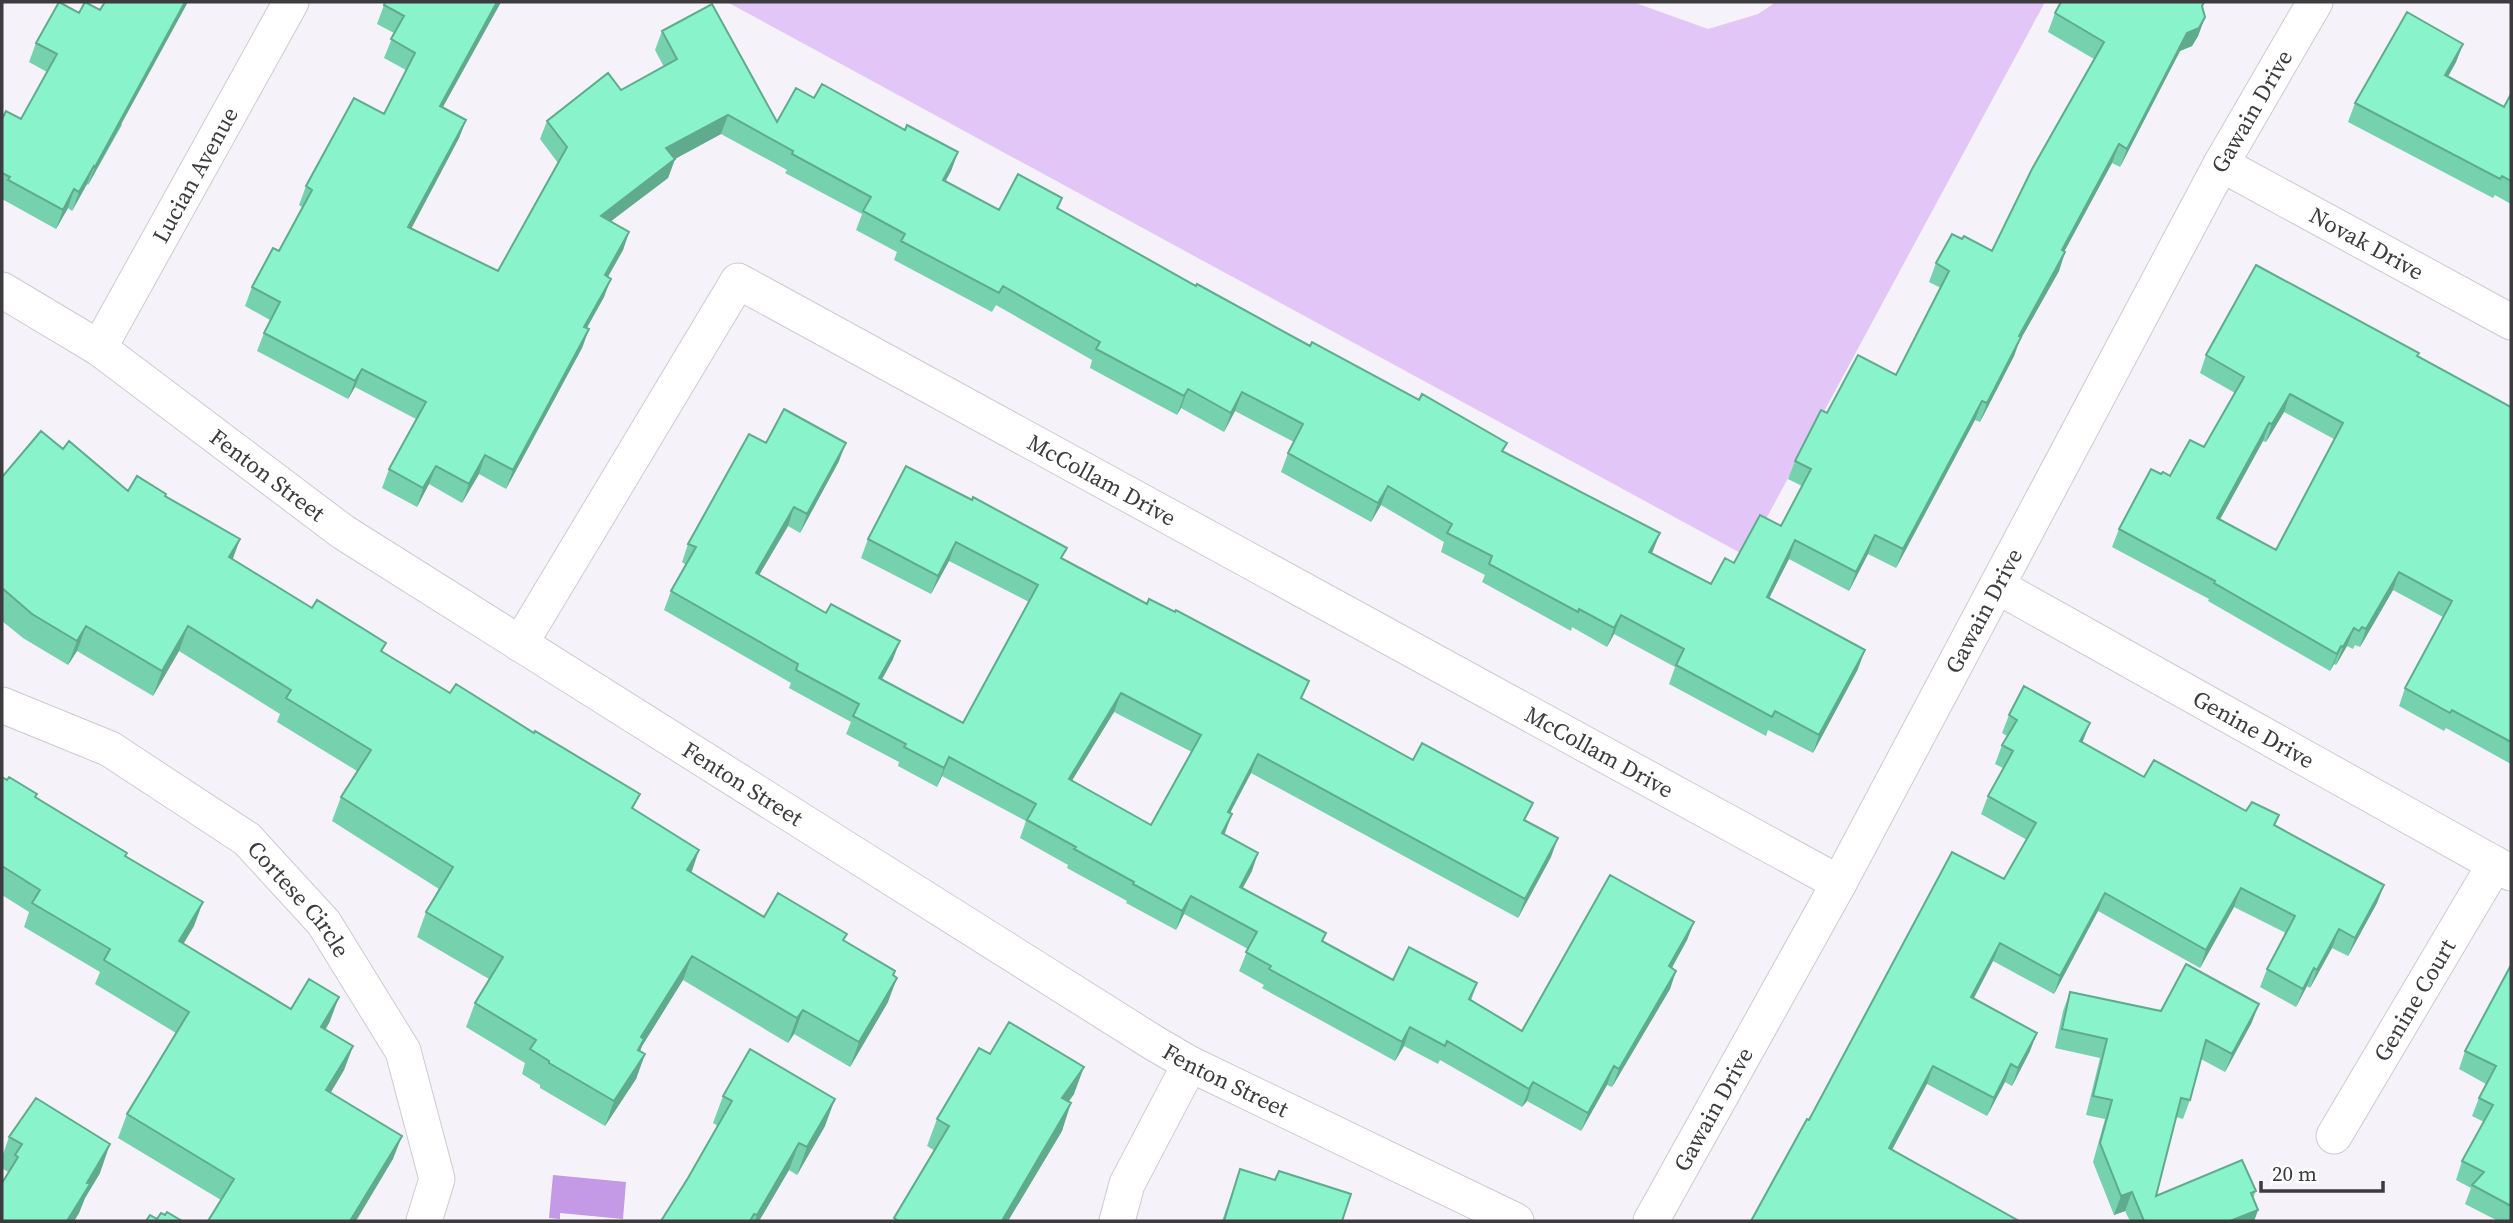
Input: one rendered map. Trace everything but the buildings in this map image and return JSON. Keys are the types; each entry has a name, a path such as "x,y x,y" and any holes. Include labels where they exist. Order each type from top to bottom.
{"street":[{"name":"Lucian Avenue","path":"99,348 291,2"},
{"name":"Gawain Drive","path":"1651,1221 1839,883 2221,164 2315,2"},
{"name":"Novak Drive","path":"2221,164 2511,322"},
{"name":"McCollam Drive","path":"520,644 738,281 1839,883"},
{"name":"Fenton Street","path":"2,290 99,348 343,531 1190,1064 1516,1221"},
{"name":"Genine Drive","path":"1997,586 2503,868"},
{"name":"Cortese Circle","path":"2,705 110,749 247,839 324,923 402,1051 437,1179 424,1221"},
{"name":"Genine Court","path":"2334,1136 2503,868"},
{"path":"1117,1221 1127,1184 1190,1064"}],"shaded area":[{"path":"727,2 1633,2 1708,29 1758,14 1776,2 2045,2 1746,556"},
{"path":"553,1175 626,1182 623,1219 560,1213 560,1219 549,1218"}]}
